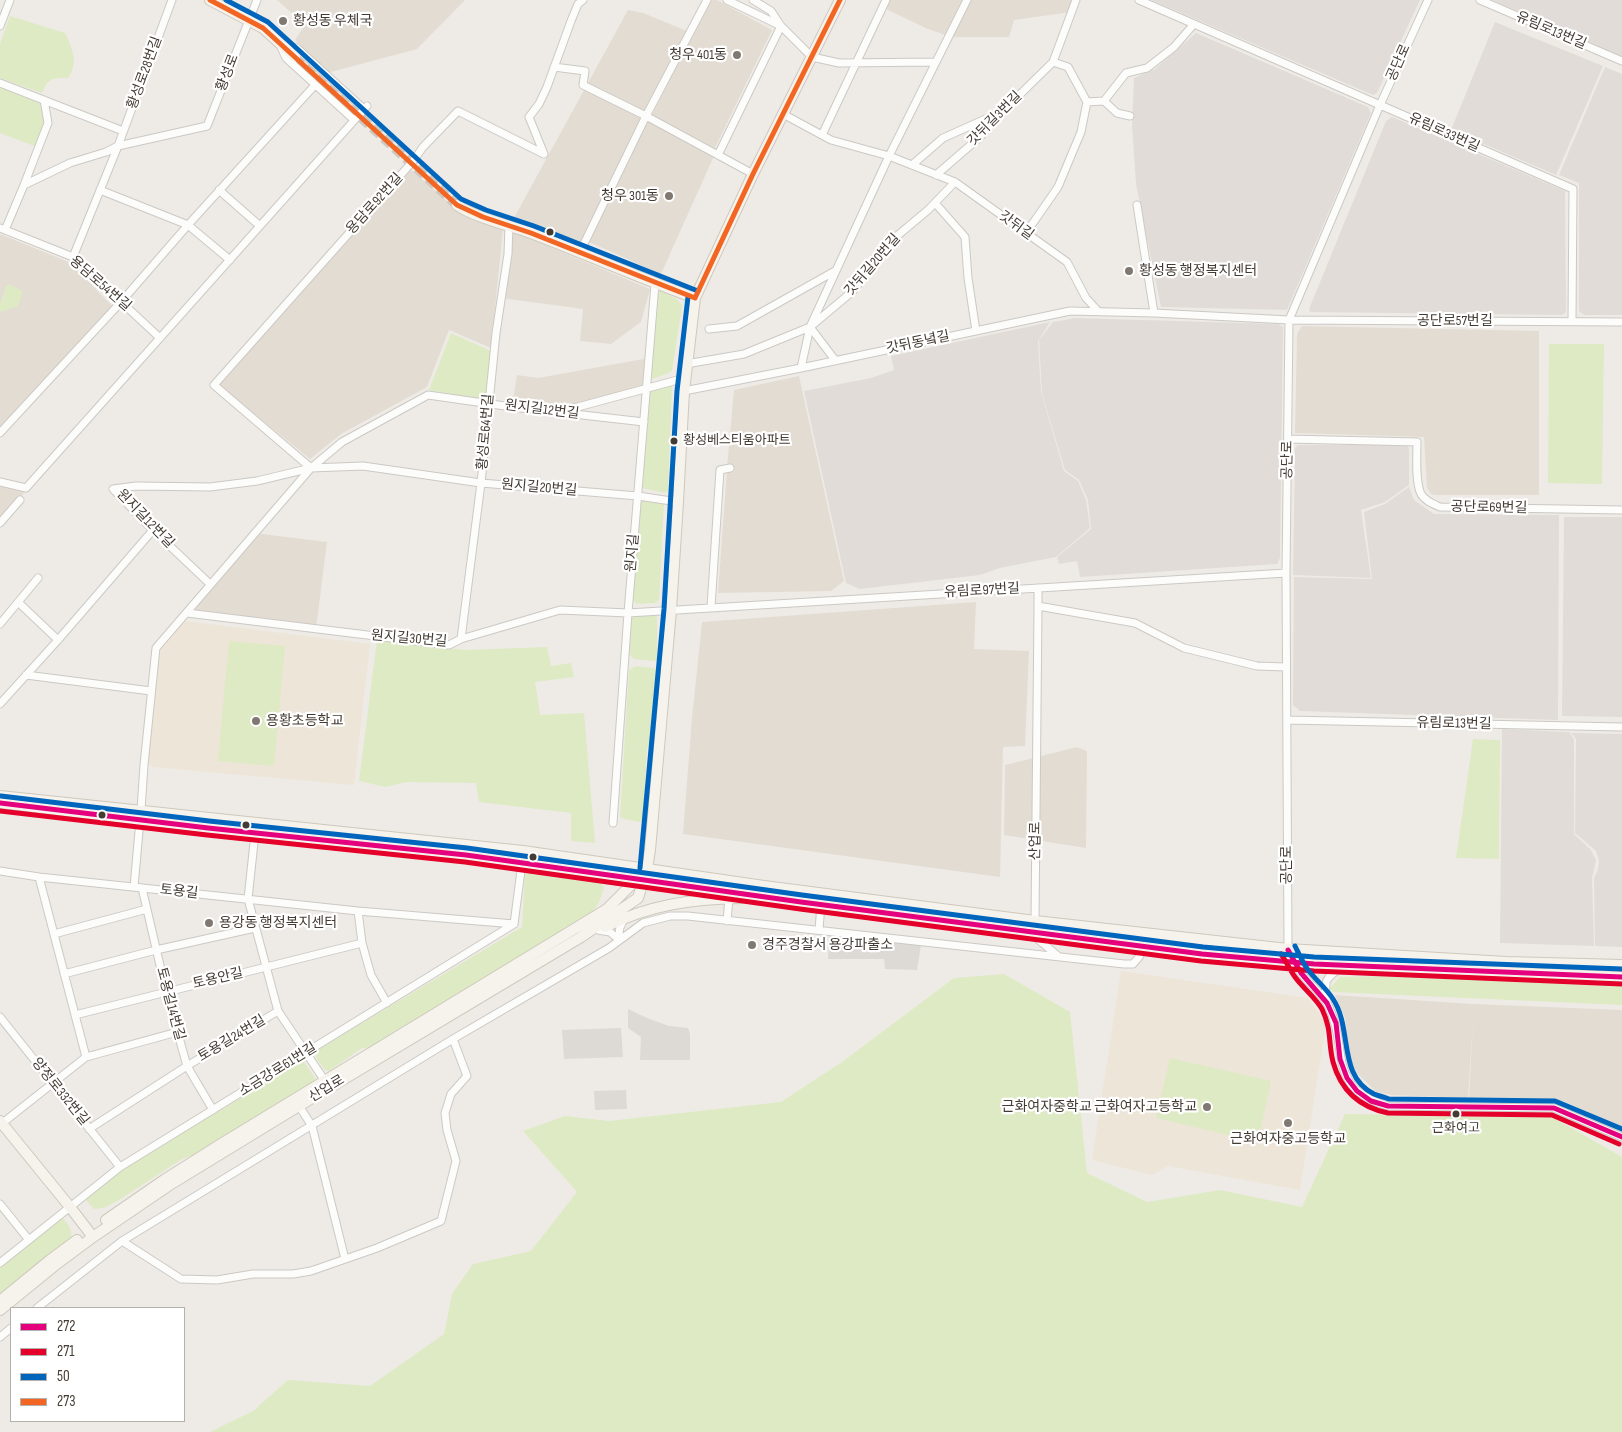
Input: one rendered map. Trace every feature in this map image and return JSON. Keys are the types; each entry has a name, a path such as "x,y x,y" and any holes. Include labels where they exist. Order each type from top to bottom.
{"street":[{"path":"0,26 10,0"},
{"name":"황성로28번길","path":"73,257 118,146 172,0"},
{"path":"210,0 263,28 295,57"},
{"name":"황성로","path":"118,146 208,126 257,0"},
{"name":"용담로92번길","path":"311,468 214,385 414,160 423,147 458,111 544,154 529,117 540,104 578,4 583,0"},
{"path":"580,252 646,116 707,0"},
{"path":"727,0 781,26"},
{"path":"753,0 771,11 781,26 812,57 839,63 936,62"},
{"path":"643,876 671,610 686,364 695,298 753,174 840,0"},
{"path":"822,135 886,0"},
{"path":"801,368 810,327 835,271 889,156 967,0"},
{"name":"갓뒤길3번길","path":"936,175 980,137 1002,112 1053,62 1076,0"},
{"name":"유림로33번길","path":"1139,0 1573,189 1572,321"},
{"name":"공단로","path":"1288,949 1286,572 1288,320 1380,105 1428,0"},
{"name":"유림로13번길","path":"1480,0 1622,61"},
{"path":"1104,101 1126,73 1147,68 1174,47 1194,24"},
{"path":"718,155 781,26"},
{"path":"279,43 286,58 354,120"},
{"path":"0,482 26,488 365,108 298,48 279,43"},
{"path":"1026,233 1058,187 1082,132 1087,102 1068,67 1053,62"},
{"path":"554,68 585,71 583,85 646,116 753,174"},
{"path":"0,83 123,131"},
{"path":"0,433 122,302 219,190 315,85"},
{"name":"용담로54번길","path":"44,100 48,123 24,184 2,229 73,257 160,338"},
{"path":"1087,102 1104,101 1117,113 1130,116"},
{"path":"912,165 943,138 1002,112"},
{"name":"갓뒤길","path":"783,114 831,140 889,156 955,182 1067,262 1086,298 1098,311"},
{"path":"24,184 70,163 106,152 118,146"},
{"name":"갓뒤길20번길","path":"686,364 744,354 810,327 853,291 891,241 955,182"},
{"path":"100,190 188,225 230,260"},
{"path":"219,190 260,226"},
{"path":"935,202 965,237 968,278 976,331"},
{"path":"457,205 466,211 510,225 695,298"},
{"path":"1137,205 1154,313"},
{"name":"황성로64번길","path":"461,639 481,483 488,404 508,254 510,225"},
{"path":"709,329 737,326 835,271"},
{"name":"원지길","path":"613,822 628,613 656,284"},
{"name":"갓뒤동녘길","path":"684,391 1070,311 1288,320"},
{"name":"공단로57번길","path":"1288,320 1622,322"},
{"path":"810,327 835,360"},
{"path":"558,413 685,378"},
{"name":"원지길12번길","path":"138,887 144,765 156,648 311,468 342,442 428,395 558,413 644,422"},
{"name":"공단로69번길","path":"1288,439 1417,442 1418,482 1421,494 1430,503 1440,507 1622,510"},
{"name":"원지길20번길","path":"311,468 363,466 481,483 638,496 678,502"},
{"name":"원지길12번길","path":"210,584 112,489 136,486 210,487 257,481 311,468"},
{"path":"711,608 720,470 730,468"},
{"path":"0,523 20,500"},
{"path":"0,704 153,530"},
{"path":"1038,588 1286,572"},
{"path":"0,624 38,578"},
{"name":"유림로97번길","path":"671,610 1038,588 1038,606 1135,623 1184,648 1257,666 1286,667"},
{"path":"18,602 58,640"},
{"name":"산업로","path":"1035,921 1038,606"},
{"name":"원지길30번길","path":"187,613 449,645 461,639 560,610 628,613 671,610"},
{"path":"26,675 151,691"},
{"name":"유림로13번길","path":"1287,720 1622,727"},
{"path":"0,796 255,833 466,855 522,863 1288,949 1506,962 1622,966"},
{"path":"0,803 504,849 643,876 788,900 1202,954 1343,966 1622,977"},
{"name":"토용길24번길","path":"90,1129 187,1066 278,1011 248,899 255,833"},
{"path":"514,924 522,863"},
{"name":"토용길","path":"0,871 358,912 514,924"},
{"name":"산업로","path":"0,1301 50,1260 209,1160 581,937 638,898 643,876"},
{"name":"산업로","path":"0,1310 91,1234 164,1180 607,909 643,876"},
{"path":"40,877 86,1057"},
{"name":"토용길14번길","path":"138,887 147,909 166,991 187,1066 213,1110"},
{"path":"581,937 628,916 651,908 678,902 729,898 788,900"},
{"path":"727,922 729,898"},
{"path":"820,930 821,904"},
{"path":"54,934 147,909"},
{"path":"358,912 362,943 371,975 387,1003"},
{"path":"619,940 619,928 628,916"},
{"path":"38,1307 122,1242 453,1039 619,940 643,923 670,916 688,916 727,922 820,930 1124,964 1133,964 1144,946"},
{"name":"소금강로61번길","path":"0,1263 120,1168 514,924"},
{"name":"토용길14번길","path":"156,950 255,928"},
{"path":"598,930 610,932 619,940"},
{"path":"1027,931 1058,957"},
{"name":"토용안길","path":"75,1015 362,943"},
{"path":"1288,949 1301,972 1327,1003"},
{"path":"64,974 156,950"},
{"path":"1343,966 1330,975 1324,984 1327,1003 1336,1023 1340,1058 1347,1078 1357,1091 1372,1101 1388,1106 1554,1108 1622,1137"},
{"path":"278,1011 325,1081"},
{"name":"양정로332번길","path":"0,1017 120,1168"},
{"path":"91,1234 1,1124 86,1057 177,1032"},
{"path":"122,1242 181,1279 207,1281 253,1274 294,1274 311,1271 377,1248 441,1221 456,1161 446,1130 445,1113 451,1094 467,1076 453,1039"},
{"path":"299,1106 312,1126 345,1259"},
{"path":"0,1204 29,1240"},
{"path":"0,1337 10,1329"}],"shaded area":[{"path":"277,0 465,0 417,49 327,73 295,40 305,25"},
{"path":"709,0 717,0 772,30 715,148 652,115"},
{"path":"889,0 1076,0 1071,12 1014,20 1009,37 952,37 928,29 886,9"},
{"path":"1151,0 1420,0 1377,93 1373,95"},
{"path":"1492,0 1622,0 1622,56"},
{"path":"628,10 643,13 687,31 642,116 714,156 661,274 589,242 580,252 510,225"},
{"path":"1495,22 1603,66 1556,175 1451,130"},
{"path":"1196,33 1368,107 1371,113 1287,310 1161,307 1136,184 1132,126 1134,78 1155,69"},
{"path":"1605,67 1622,74 1622,315 1584,315 1579,311 1579,183 1559,175"},
{"path":"1392,117 1565,191 1566,312 1562,315 1310,312 1309,309 1386,121"},
{"path":"411,170 458,210 474,221 503,229 491,348 449,330 427,387 341,434 310,459 219,385"},
{"path":"509,230 650,289 641,322 611,344 580,341 583,309 501,298"},
{"path":"0,234 71,263 113,307 0,428"},
{"path":"1075,318 1278,324 1283,327 1280,558 1277,564 1080,577 1077,561 1059,564 1057,557 1091,529 1088,500 1079,480 1065,470 1042,394 1039,340 1053,322"},
{"path":"1050,322 1038,341 1041,392 1064,471 1078,481 1086,500 1090,528 1056,557 1000,568 980,575 860,589 846,583 804,391 871,378 894,370 891,356"},
{"path":"1302,326 1539,331 1539,495 1431,494 1427,488 1424,437 1295,433 1297,334"},
{"path":"649,358 647,388 558,413 512,407 517,375 538,378"},
{"path":"799,376 844,581 831,591 718,593 734,390"},
{"path":"1298,445 1407,445 1409,449 1409,485 1385,502 1361,510 1371,578 1293,575 1295,448"},
{"path":"0,486 24,492 20,500 0,521"},
{"path":"1409,487 1414,500 1434,514 1559,515 1558,720 1300,711 1293,705 1294,577 1372,579 1364,512 1385,504"},
{"path":"1564,517 1622,517 1622,717 1562,716"},
{"path":"254,533 327,542 316,629 184,616"},
{"path":"976,602 974,649 1029,651 1025,746 1003,747 1000,877 683,834 702,622"},
{"name":"용황초등학교","path":"185,621 370,644 354,785 152,767 147,761 155,681 161,650"},
{"path":"1502,729 1569,732 1574,739 1574,834 1591,850 1596,860 1592,878 1594,946 1500,943"},
{"path":"1571,733 1622,734 1622,947 1595,946 1594,878 1598,870 1599,861 1596,851 1575,833 1576,739"},
{"path":"1077,747 1087,751 1086,848 1004,835 1005,765"},
{"path":"829,935 921,945 917,970 885,969 884,959 828,959"},
{"name":"근화여자중학교 근화여자고등학교","path":"1121,971 1308,998 1326,1024 1300,1190 1168,1166 1152,1175 1092,1160"},
{"path":"1335,995 1473,1004 1622,1010 1622,1128 1563,1101 1469,1099 1473,1020 1468,1098 1392,1095 1376,1092 1357,1073 1351,1063 1345,1018"},
{"path":"628,1009 669,1026 688,1028 690,1034 690,1060 640,1060 641,1037 628,1028"},
{"path":"621,1028 623,1057 564,1059 562,1030"},
{"path":"626,1090 627,1109 595,1110 594,1091"}],"green space":[{"path":"10,16 65,33 74,61 68,78 51,80 42,93 0,78 0,44"},
{"path":"0,87 38,102 42,107 45,123 37,147 0,133"},
{"path":"9,284 23,291 18,306 1,312 0,304 6,286"},
{"path":"660,291 677,299 682,306 672,371 653,379 650,375 657,293"},
{"path":"451,333 491,351 485,400 429,390"},
{"path":"1549,344 1604,344 1602,484 1548,483"},
{"path":"672,386 668,490 665,493 642,488 649,389"},
{"path":"642,499 664,502 659,600 655,603 637,604 633,600 640,503"},
{"path":"657,612 657,660 634,659 629,654 632,618 635,614"},
{"path":"377,640 466,650 547,647 551,666 571,663 574,677 535,682 540,715 584,713 595,843 571,841 571,813 479,802 476,783 406,782 386,787 359,781"},
{"path":"229,641 285,646 274,766 218,761"},
{"path":"635,666 657,670 653,739 647,748 643,820 640,822 620,817 629,670"},
{"path":"1473,739 1500,740 1499,859 1456,858"},
{"path":"529,872 600,881 604,888 593,912 372,1049 362,1048 329,1071 325,1070 316,1058 317,1050 522,927 525,874"},
{"path":"1004,974 1070,1012 1087,1173 1147,1202 1220,1190 1302,1207 1345,1114 1552,1117 1622,1157 1622,1432 210,1432 253,1411 288,1380 370,1386 444,1334 452,1294 473,1264 531,1251 577,1192 523,1131 565,1116 609,1121 781,1102 842,1062 954,978"},
{"path":"1418,975 1622,984 1622,1005 1333,992 1330,988 1340,977"},
{"path":"1170,1058 1271,1081 1258,1142 1156,1118"},
{"path":"299,1060 304,1062 315,1078 313,1085 203,1152 182,1159 104,1208 94,1209 85,1199 121,1170 234,1102"},
{"path":"61,1217 69,1226 72,1238 0,1298 0,1266"}],"tunnel":[{"path":"295,57 457,205"}],"transit line":[{"name":"273","path":"210,0 263,28 457,205 483,217 531,233 695,298"},
{"name":"50","path":"226,0 268,22 461,199 698,291"},
{"name":"273","path":"695,298 753,174 840,0"},
{"name":"50","path":"640,868 664,609 677,391 688,297"},
{"name":"50","path":"1,796 209,821 467,848 802,895 1203,947 1314,957 1622,969"},
{"name":"272","path":"0,803 208,828 466,855 801,902 1202,954 1314,964 1622,977"},
{"name":"271","path":"0,811 465,862 800,909 1201,961 1314,971 1622,984"},
{"name":"50","path":"1295,946 1308,970 1333,999 1343,1024 1347,1051 1355,1076 1362,1086 1374,1094 1389,1099 1555,1101 1622,1129"},
{"name":"272","path":"1288,950 1301,973 1327,1003 1336,1023 1340,1059 1347,1078 1357,1091 1371,1101 1388,1106 1554,1108 1622,1137"},
{"name":"271","path":"1281,954 1295,977 1322,1009 1329,1030 1333,1062 1341,1081 1353,1096 1368,1107 1388,1113 1552,1115 1619,1144"}],"place":[{"name":"황성동 우체국","path":"283,21"},
{"name":"청우 401동","path":"737,55"},
{"name":"청우 301동","path":"669,196"},
{"name":"황성동 행정복지센터","path":"1129,271"},
{"name":"황성베스티움아파트","path":"674,441"},
{"name":"용황초등학교","path":"256,721"},
{"name":"용강동 행정복지센터","path":"209,923"},
{"name":"경주경찰서 용강파출소","path":"752,945"},
{"name":"근화여자중학교 근화여자고등학교","path":"1207,1107"},
{"name":"근화여고","path":"1456,1114"},
{"name":"근화여자중고등학교","path":"1288,1123"}]}
